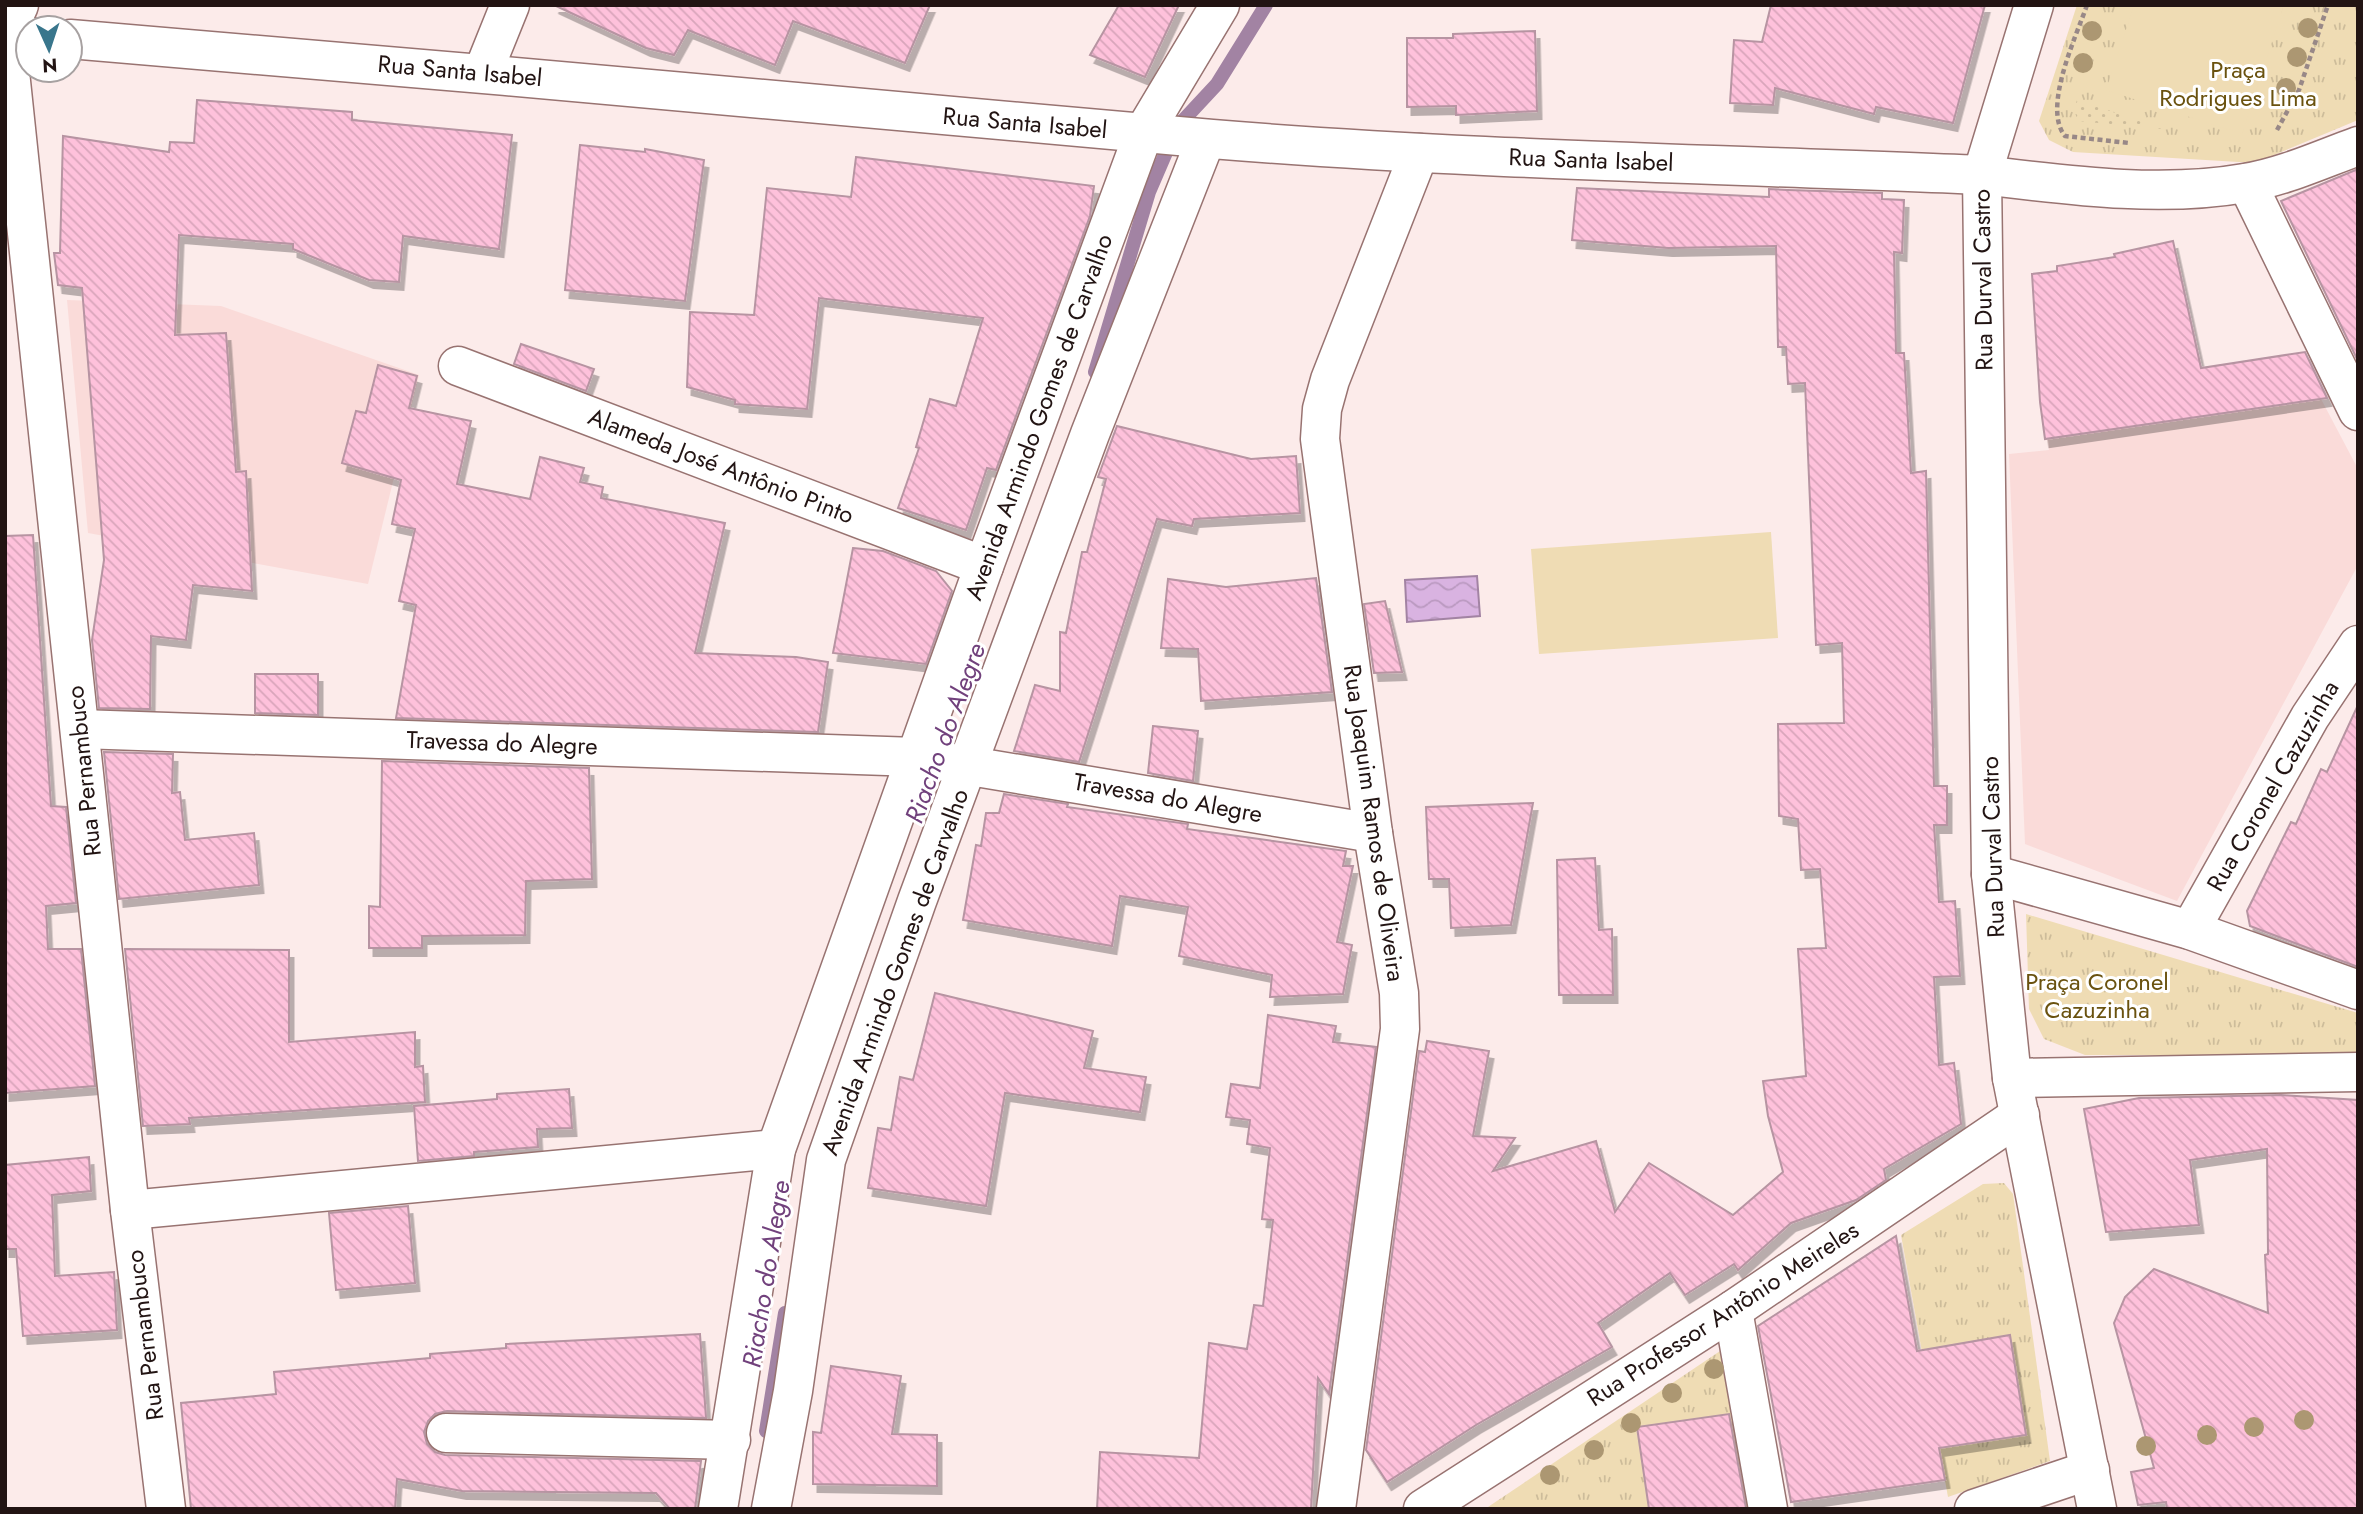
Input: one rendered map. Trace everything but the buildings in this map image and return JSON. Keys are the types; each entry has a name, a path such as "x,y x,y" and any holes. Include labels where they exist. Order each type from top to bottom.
{"street":[{"path":"5,34 19,5"},
{"path":"483,72 510,5"},
{"name":"Avenida Armindo Gomes de Carvalho","path":"718,1509 776,1149 920,757 984,566 1144,132 1220,5"},
{"path":"2034,5 1982,175 2071,185 2202,188 2247,183 2358,146"},
{"name":"Rua Pernambuco","path":"5,34 130,1210 166,1509"},
{"name":"Rua Santa Isabel","path":"84,40 483,72 737,98 1203,138 1419,153 1982,175"},
{"name":"Avenida Armindo Gomes de Carvalho","path":"771,1509 793,1391 826,1160 966,764 1203,138"},
{"name":"Rua Joaquim Ramos de Oliveira","path":"1336,1509 1400,1029 1399,993 1373,833 1320,439 1322,409 1330,380 1419,153"},
{"name":"Rua Durval Castro","path":"1982,175 1990,874 2012,1078 2097,1509"},
{"path":"2247,183 2358,411"},
{"name":"Alameda José Antônio Pinto","path":"458,366 984,566"},
{"name":"Rua Coronel Cazuzinha","path":"2190,930 2343,695 2358,645"},
{"name":"Travessa do Alegre","path":"80,729 920,757 1373,833"},
{"path":"1990,874 2190,930 2358,990"},
{"path":"2012,1078 2358,1072"},
{"name":"Rua Professor Antônio Meireles","path":"1423,1509 1733,1310 2020,1115"},
{"path":"130,1210 776,1149"},
{"path":"1733,1310 1768,1509"},
{"path":"446,1433 731,1440"},
{"path":"1974,1509 2090,1470"}],"path":[{"path":"2087,5 2058,92 2058,128 2065,136 2136,144"},
{"path":"2270,140 2300,90 2328,5"}],"shaded area":[{"path":"67,300 221,306 419,375 368,584 88,533"},
{"path":"2321,399 2358,469 2358,565 2177,901 2025,844 2009,454 2049,450 2047,439"}],"green space":[{"name":"Praça Rodrigues Lima","path":"2077,5 2358,5 2358,120 2255,163 2073,152 2049,140 2039,121"},
{"path":"2134,5 2284,5 2242,134 2106,90"},
{"path":"2077,100 2163,129 2078,121 2074,110"},
{"path":"1771,532 1778,638 1539,654 1531,549"},
{"name":"Praça Coronel Cazuzinha","path":"2026,914 2358,1013 2358,1055 2085,1055 2044,1039 2029,1009"},
{"path":"2004,1183 2013,1194 2050,1461 1948,1497 1901,1235 1983,1184"},
{"path":"1732,1343 1757,1509 1485,1509"}],"water":[{"path":"1477,576 1480,616 1407,622 1405,580"}],"waterway":[{"name":"Riacho do Alegre","path":"1095,372 1149,192 1177,127 1217,84 1266,5"},
{"name":"Riacho do Alegre","path":"766,1431 785,1313"}]}
